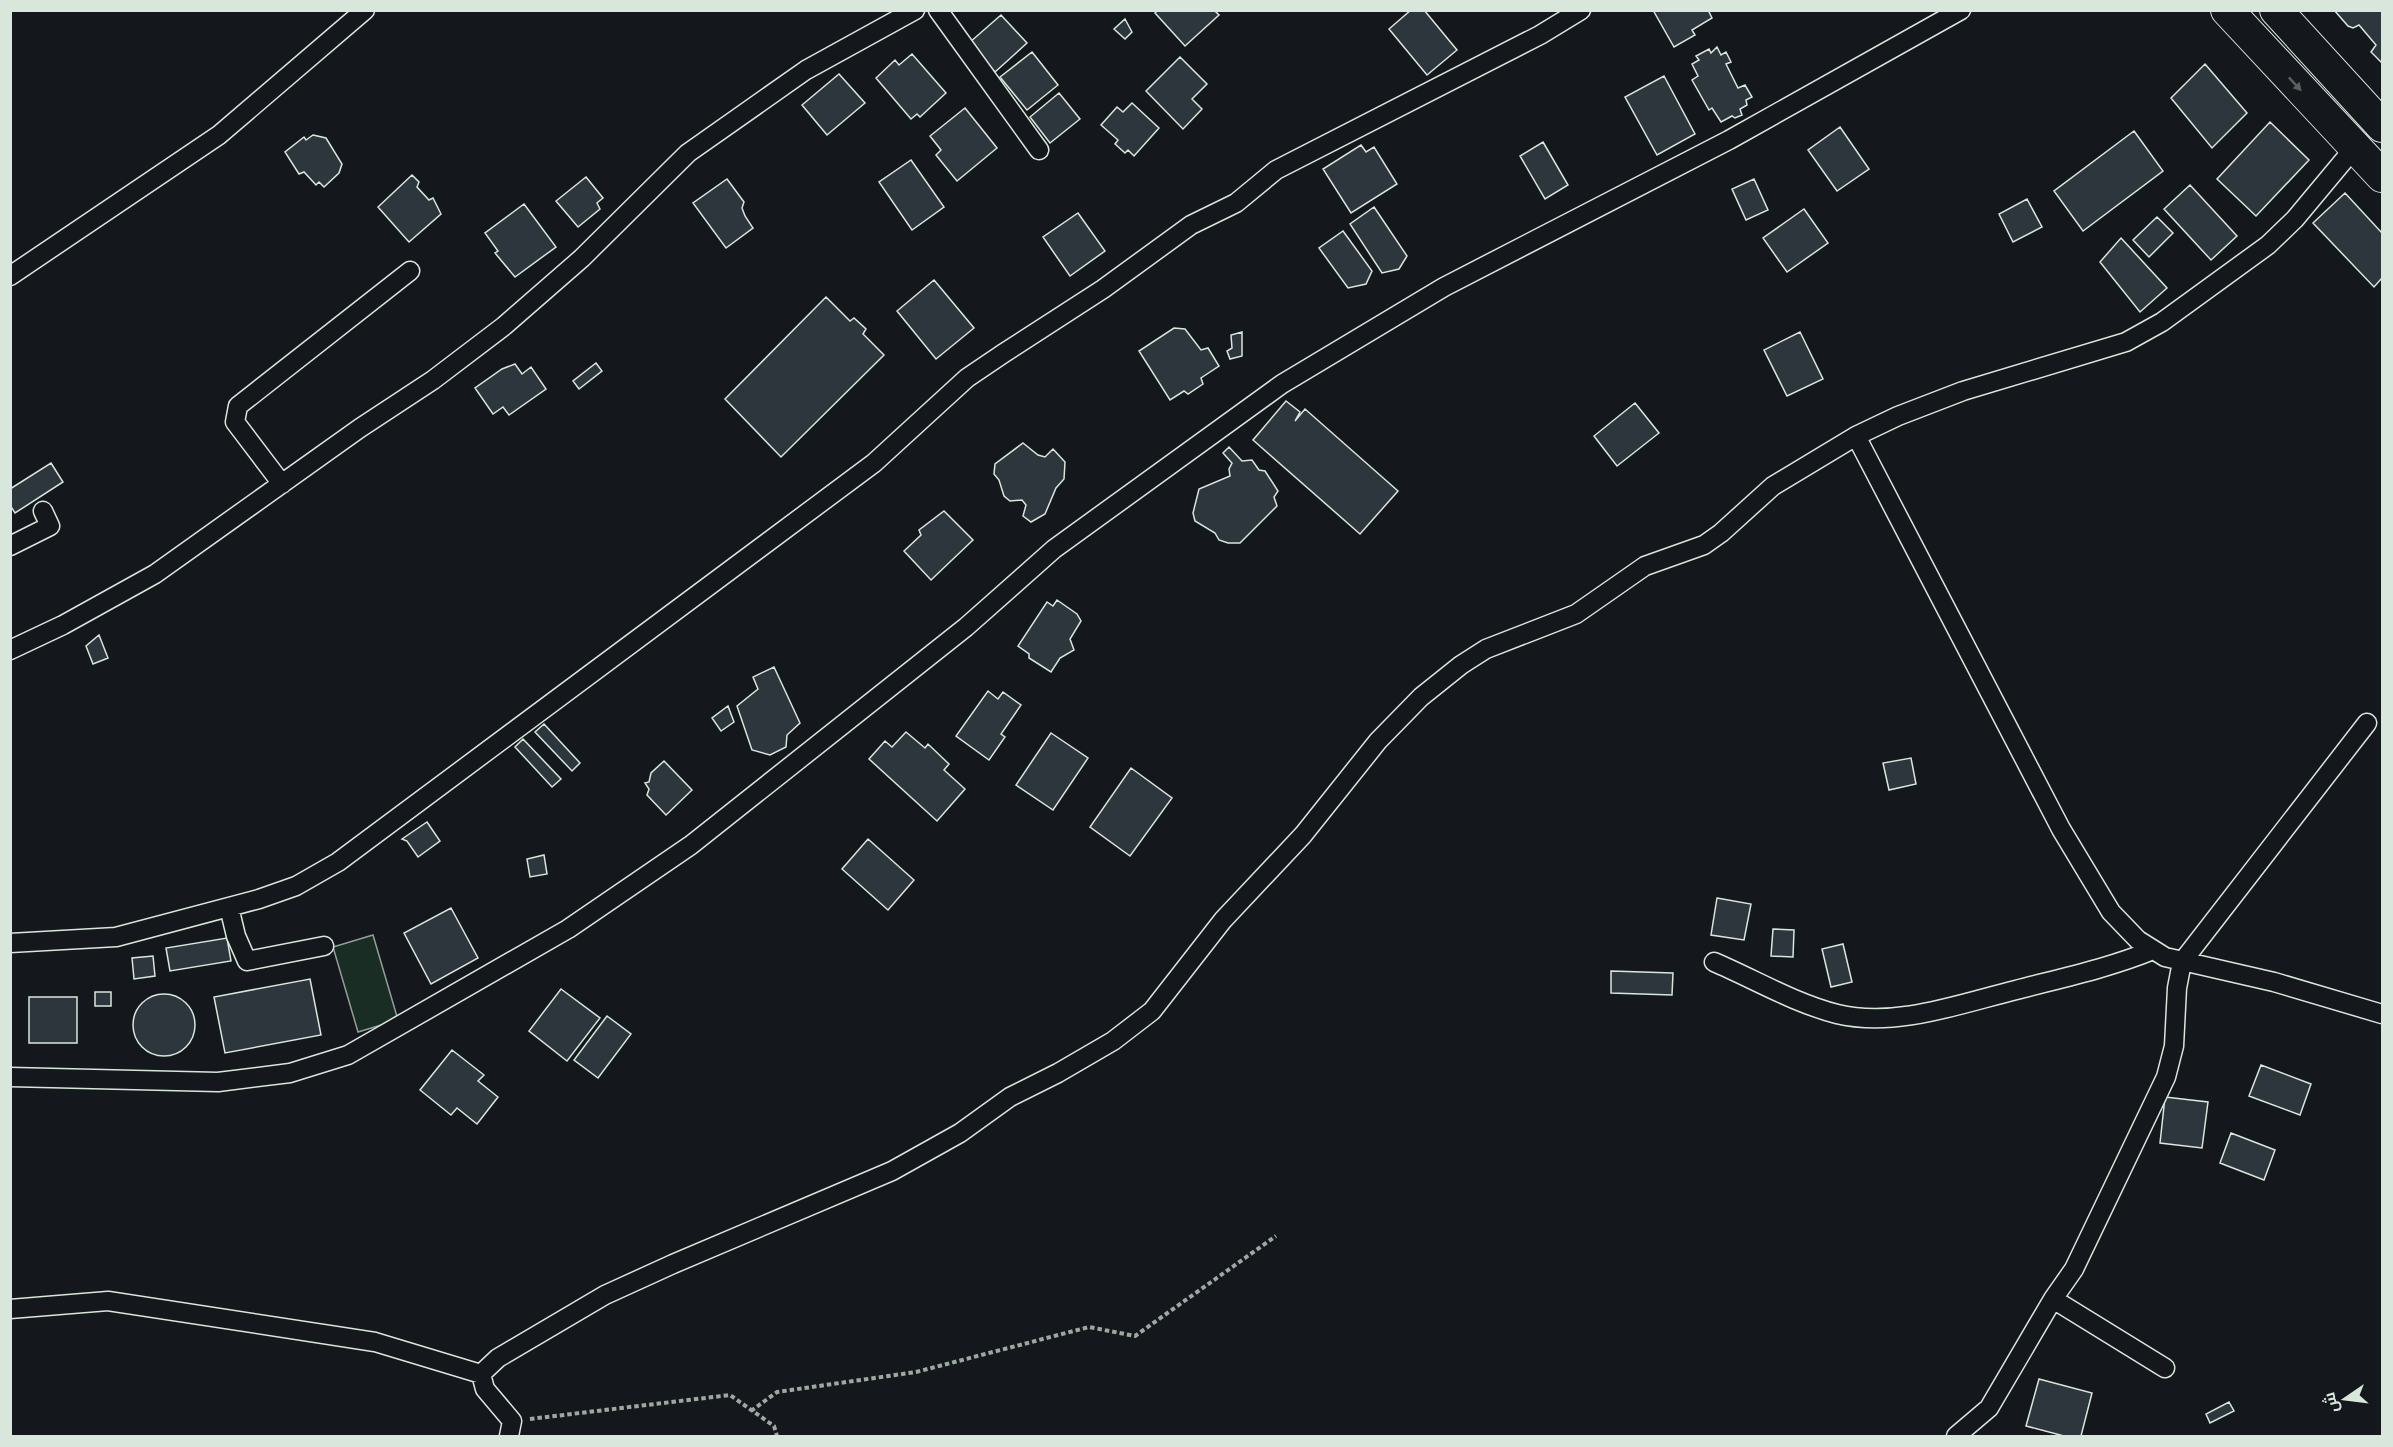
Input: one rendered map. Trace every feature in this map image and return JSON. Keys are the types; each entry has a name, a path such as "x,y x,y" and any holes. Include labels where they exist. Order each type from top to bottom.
{"highway":[{"path":"2227,10 2382,176"},
{"path":"2276,10 2379,116"},
{"path":"2272,60 2299,36"}],"street":[{"path":"10,276 219,135 365,10"},
{"path":"10,650 63,625 155,574 433,380 504,326 582,258 688,153 806,70 915,10"},
{"path":"938,10 1039,150"},
{"path":"10,943 116,937 229,908 296,886 338,862 874,463 967,378 1103,290 1191,225 1236,203 1276,170 1540,35 1581,10"},
{"path":"10,1077 218,1082 290,1073 348,1056 568,929 691,845 966,627 1054,549 1282,384 1444,287 1729,140 1961,10"},
{"path":"481,1374 498,1358 604,1295 892,1171 960,1132 1010,1096 1058,1073 1113,1041 1152,1011 1223,921 1303,835 1378,741 1438,682 1486,649 1576,614 1645,566 1704,545 1721,533 1773,486 1856,436 1898,416 1964,391 2126,342 2162,322 2268,245 2295,219 2355,147"},
{"path":"282,484 235,422 238,406 410,272"},
{"path":"1856,436 2083,869 2111,912 2138,940 2152,950 2182,962 2274,982 2382,1014"},
{"path":"10,546 50,526 43,511"},
{"path":"1956,1437 1989,1408 2074,1269 2166,1077 2174,1046 2177,988 2182,962 2367,723"},
{"path":"229,908 236,936 247,961 324,946"},
{"path":"1714,962 1836,1014 1864,1018 1890,1018 1926,1012 2113,966 2152,950"},
{"path":"2054,1299 2165,1368"},
{"path":"10,1309 108,1300 375,1342 481,1374"},
{"path":"481,1374 485,1389 511,1429"}],"path":[{"path":"751,1411 777,1392 916,1372 1089,1328 1135,1336 1276,1236"},
{"path":"511,1429 730,1395 774,1426 777,1437"}],"green space":[{"path":"373,935 398,1020 358,1032 333,947"}],"building":[{"path":"1158,10 1214,10 1219,15 1185,46 1155,13"},
{"path":"1411,10 1424,10 1457,50 1427,75 1389,29"},
{"path":"1653,10 1708,10 1712,18 1692,30 1695,35 1674,47"},
{"path":"2334,10 2382,10 2382,63 2371,52 2376,45 2359,25 2353,28 2348,26"},
{"path":"1001,15 1027,43 995,72 969,43"},
{"path":"1125,19 1132,32 1125,39 1114,29"},
{"path":"1717,47 1721,55 1726,52 1731,62 1726,64 1738,88 1745,85 1752,97 1746,100 1747,105 1740,109 1742,115 1735,118 1732,116 1721,122 1712,108 1709,110 1692,80 1698,76 1692,64 1699,60 1696,56 1709,49 1711,53"},
{"path":"1032,52 1058,85 1027,110 1000,77"},
{"path":"912,54 946,93 920,117 917,114 911,119 876,78 895,60 899,65"},
{"path":"1180,57 1207,84 1192,99 1202,109 1183,129 1146,91"},
{"path":"2205,64 2247,113 2212,148 2171,98"},
{"path":"839,74 865,103 827,135 802,105"},
{"path":"1664,76 1695,134 1657,155 1625,97"},
{"path":"1059,93 1080,119 1050,143 1030,117"},
{"path":"1132,103 1159,128 1134,156 1128,150 1125,153 1115,144 1118,140 1101,125 1117,107 1123,112"},
{"path":"965,108 997,148 957,181 936,155 941,150 930,136"},
{"path":"2270,122 2309,160 2256,216 2217,179"},
{"path":"1840,127 1869,169 1837,191 1808,150"},
{"path":"2134,131 2163,171 2083,231 2054,191"},
{"path":"313,135 326,138 342,164 339,173 324,187 319,182 316,185 304,172 299,174 285,152 304,137 306,140"},
{"path":"1543,142 1568,185 1545,199 1520,156"},
{"path":"1361,145 1366,152 1374,147 1397,184 1351,213 1323,169"},
{"path":"911,160 944,207 912,230 879,182"},
{"path":"412,175 419,182 417,187 429,200 433,198 441,214 409,242 378,207"},
{"path":"586,177 603,198 597,203 600,209 578,227 556,201"},
{"path":"727,179 744,202 742,208 753,228 726,248 693,203"},
{"path":"1754,179 1768,210 1746,220 1732,189"},
{"path":"2190,185 2237,236 2211,260 2164,209"},
{"path":"2345,193 2382,233 2382,278 2374,287 2313,223"},
{"path":"2027,199 2042,227 2013,242 1999,214"},
{"path":"524,204 556,247 515,277 495,253 498,251 485,233"},
{"path":"1374,207 1407,256 1399,269 1382,273 1350,224"},
{"path":"1804,209 1828,243 1787,272 1763,238"},
{"path":"1078,213 1105,251 1070,276 1043,237"},
{"path":"2157,217 2173,233 2149,257 2133,240"},
{"path":"1343,231 1372,271 1366,284 1348,288 1319,248"},
{"path":"2121,238 2167,288 2140,312 2100,262"},
{"path":"934,280 974,328 936,359 897,311"},
{"path":"826,297 850,321 854,318 866,329 863,334 884,355 781,457 725,399"},
{"path":"1174,328 1185,329 1201,350 1208,348 1219,366 1201,378 1203,384 1188,394 1184,391 1170,400 1139,351"},
{"path":"1242,332 1242,356 1230,359 1227,351 1232,348 1231,335"},
{"path":"1800,332 1823,379 1787,396 1764,350"},
{"path":"596,363 602,371 579,389 573,381"},
{"path":"515,364 522,374 531,367 546,389 509,415 503,407 493,414 475,388 502,369"},
{"path":"1286,401 1300,412 1295,421 1305,409 1398,491 1360,534 1253,440"},
{"path":"1635,403 1659,433 1617,466 1594,436"},
{"path":"1023,443 1038,455 1045,457 1053,449 1065,462 1064,479 1056,488 1045,514 1031,522 1023,516 1026,505 1022,500 1010,501 1004,496 999,480 994,474 995,464"},
{"path":"1229,447 1242,461 1252,460 1259,470 1265,471 1278,491 1274,497 1277,506 1240,543 1219,540 1215,533 1195,521 1193,513 1199,489 1230,476 1229,469 1232,463 1223,453"},
{"path":"51,463 63,482 15,513 10,505 10,489"},
{"path":"944,511 973,540 931,580 904,551 921,535 919,530"},
{"path":"1057,600 1077,614 1081,621 1070,639 1074,650 1060,658 1051,672 1029,658 1029,654 1018,646 1047,602 1053,606"},
{"path":"99,635 108,658 93,664 86,646"},
{"path":"774,667 800,723 787,735 786,747 770,755 752,750 737,706 758,689 753,677"},
{"path":"988,691 998,699 1003,692 1021,705 1001,734 1005,737 989,760 956,736"},
{"path":"728,706 734,722 721,731 712,718"},
{"path":"544,724 580,763 572,771 535,732"},
{"path":"906,732 925,748 928,744 949,764 944,770 965,789 937,821 869,759 885,741 892,747"},
{"path":"1051,733 1088,758 1053,810 1016,785"},
{"path":"523,739 561,779 552,787 515,747"},
{"path":"1911,758 1916,784 1889,790 1883,763"},
{"path":"664,761 692,790 666,815 647,795 649,789 645,783 649,782 651,773"},
{"path":"1131,768 1172,798 1130,856 1090,827"},
{"path":"427,822 440,841 418,857 407,841 402,839"},
{"path":"868,839 914,880 888,910 842,869"},
{"path":"544,855 547,874 530,877 527,859"},
{"path":"1717,898 1751,904 1744,940 1711,935"},
{"path":"451,908 478,958 431,984 404,933"},
{"path":"1773,929 1794,930 1793,957 1771,956"},
{"path":"227,938 231,961 170,971 166,948"},
{"path":"1843,944 1852,982 1831,987 1822,949"},
{"path":"153,956 155,976 134,979 132,958"},
{"path":"1611,971 1673,973 1672,995 1611,993"},
{"path":"310,979 321,1035 225,1053 214,997"},
{"path":"561,989 600,1018 567,1061 529,1031"},
{"path":"95,992 111,992 111,1006 95,1006"},
{"path":"164,994 186,1003 195,1025 186,1047 164,1056 142,1047 133,1025 142,1003"},
{"path":"29,997 77,997 77,1043 29,1043"},
{"path":"607,1016 631,1034 598,1078 574,1060"},
{"path":"452,1050 484,1075 478,1081 498,1097 477,1124 457,1108 451,1115 420,1090"},
{"path":"2261,1065 2311,1084 2300,1115 2249,1096"},
{"path":"2165,1097 2208,1102 2202,1148 2160,1143"},
{"path":"2231,1133 2275,1150 2264,1180 2220,1163"},
{"path":"2039,1379 2092,1393 2081,1436 2064,1436 2026,1426"},
{"path":"2229,1402 2234,1411 2210,1423 2206,1414"}]}
